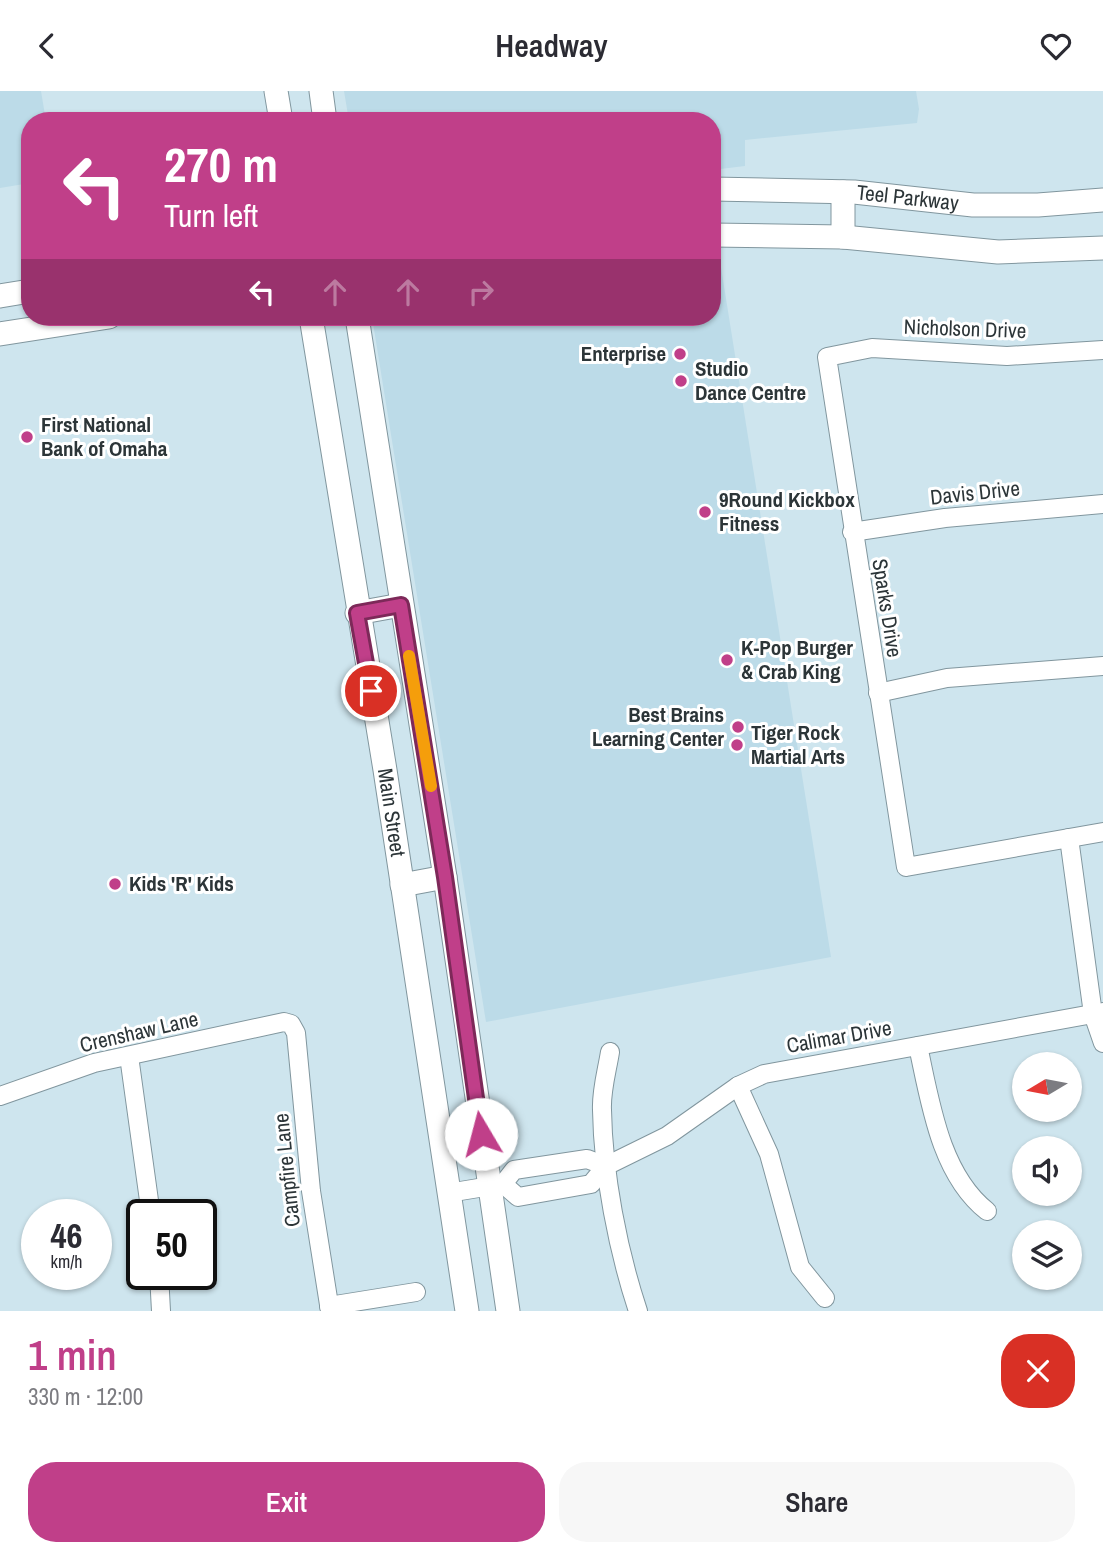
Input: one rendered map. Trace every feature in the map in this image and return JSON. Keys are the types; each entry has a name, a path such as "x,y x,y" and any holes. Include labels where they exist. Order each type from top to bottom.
{"main road":[{"path":"276,91 280,112"},
{"path":"321,91 324,112"},
{"name":"Teel Parkway","path":"721,189 843,192 973,205 1038,205 1103,200"},
{"path":"843,192 843,237"},
{"path":"721,235 843,237 998,252 1103,248"},
{"path":"0,296 21,292"},
{"path":"0,334 51,326"},
{"name":"Main Street","path":"312,326 467,1311"},
{"name":"Main Street","path":"358,326 496,1185 508,1311"},
{"path":"357,613 401,605"},
{"path":"402,885 445,877"}],"street":[{"name":"Nicholson Drive","path":"827,357 872,348 1007,356 1103,350"},
{"name":"Sparks Drive","path":"827,357 906,867 1069,838"},
{"name":"Davis Drive","path":"852,532 957,517 1103,504"},
{"path":"878,693 947,678 1103,666"},
{"path":"1103,832 1069,838 1103,1043"},
{"name":"Calimar Drive","path":"496,1185 518,1197 592,1184 606,1166 667,1136 738,1086 776,1071 1098,1013"},
{"name":"Crenshaw Lane","path":"0,1096 94,1063 285,1022 291,1024"},
{"name":"Campfire Lane","path":"291,1024 296,1033 311,1191 330,1308"},
{"path":"918,1046 936,1125 945,1148 968,1192 987,1211"},
{"path":"610,1052 601,1108 606,1166 629,1283 638,1311"},
{"path":"129,1056 149,1199"},
{"path":"738,1086 769,1154 800,1267 825,1299"},
{"name":"Calimar Drive","path":"448,1193 496,1185 514,1170 587,1159 606,1166"},
{"path":"160,1290 161,1311"},
{"path":"330,1308 416,1291"}],"shaded area":[{"path":"0,91 41,91 44,112 21,112 21,184 0,188"},
{"path":"344,91 916,91 919,109 917,123 745,140 745,166 721,169 721,112 348,112"},
{"path":"721,267 831,957 486,1022 373,326 721,326"}],"slow traffic":[{"path":"409,656 431,786"}],"place":[{"name":"Enterprise","path":"680,354"},
{"name":"Studio Dance Centre","path":"681,381"},
{"name":"First National Bank of Omaha","path":"27,437"},
{"name":"9Round Kickbox Fitness","path":"705,512"},
{"name":"K-Pop Burger & Crab King","path":"727,660"},
{"name":"Best Brains Learning Center","path":"738,727"},
{"name":"Tiger Rock Martial Arts","path":"737,745"},
{"name":"Kids 'R' Kids","path":"115,884"}],"route":[{"path":"371,691 357,613 401,605 445,877 481,1134"}]}
